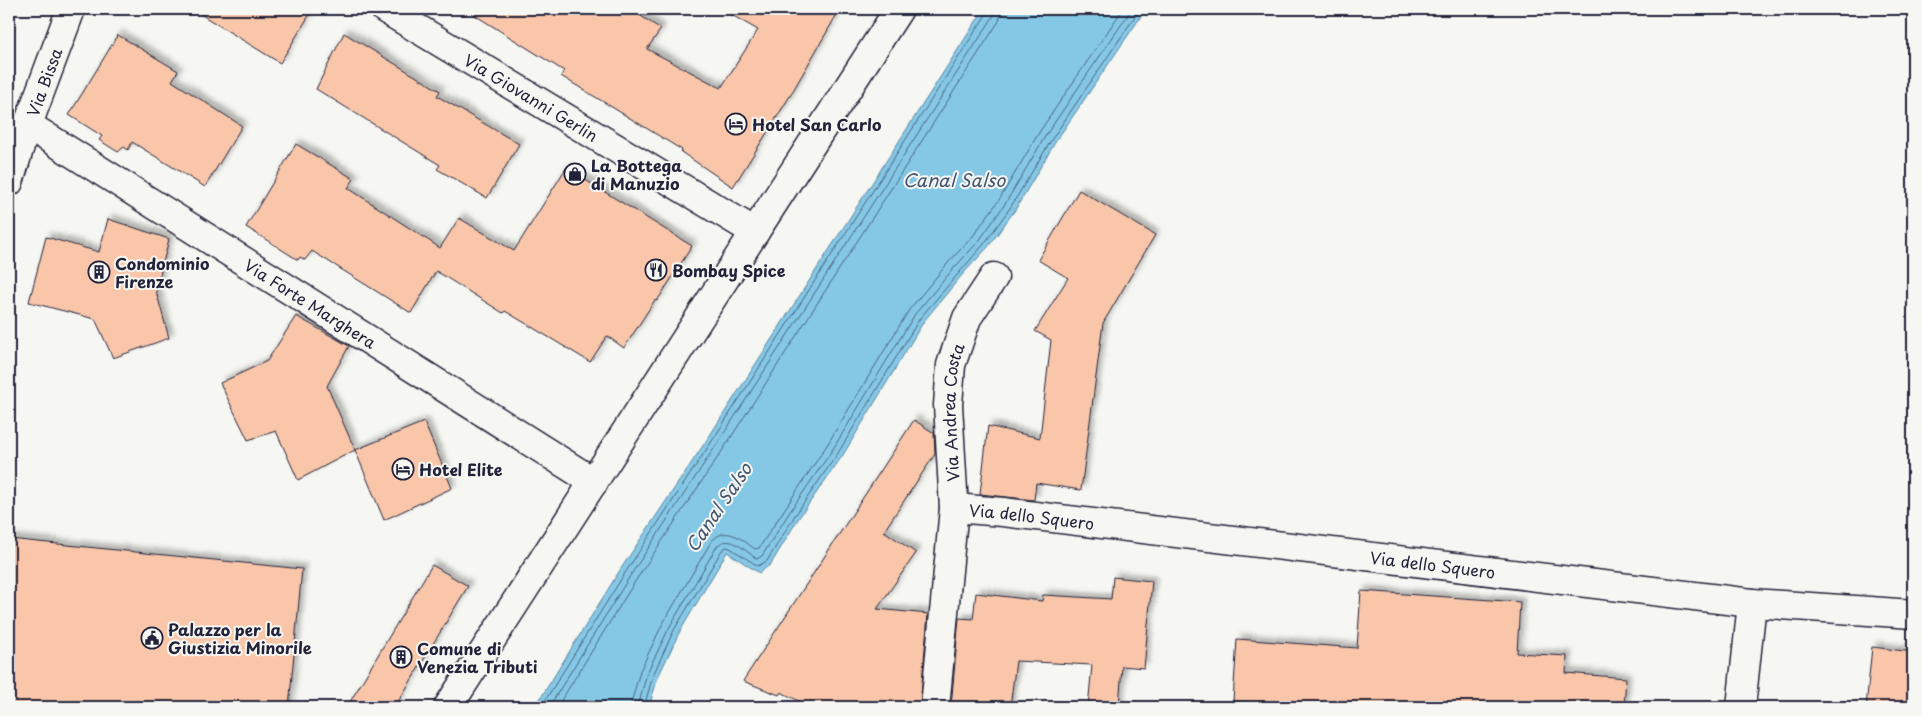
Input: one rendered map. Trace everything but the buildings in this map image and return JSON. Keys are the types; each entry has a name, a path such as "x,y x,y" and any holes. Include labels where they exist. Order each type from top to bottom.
{"street":[{"name":"Via Bissa","path":"9,182 71,9"},
{"name":"Via Giovanni Gerlin","path":"385,9 755,232"},
{"path":"448,707 899,9"},
{"name":"Via Forte Marghera","path":"28,125 594,482"},
{"name":"Via Andrea Costa","path":"935,707 967,509 948,404 951,365 967,318 994,277"},
{"name":"Via dello Squero","path":"967,509 1752,603 1913,614"},
{"path":"1741,707 1752,603"}],"water":[{"name":"Canal Salso","path":"984,9 1146,9 1056,141 1015,210 988,247 924,321 843,455 798,519 771,564 759,573 727,552 679,633 658,677 649,707 535,707 620,570 710,435"}],"place":[{"name":"Hotel San Carlo","path":"736,124"},
{"name":"La Bottega di Manuzio","path":"575,174"},
{"name":"Bombay Spice","path":"656,270"},
{"name":"Condominio Firenze","path":"99,272"},
{"name":"Hotel Elite","path":"403,469"},
{"name":"Palazzo per la Giustizia Minorile","path":"152,638"},
{"name":"Comune di Venezia Tributi","path":"401,657"}]}
